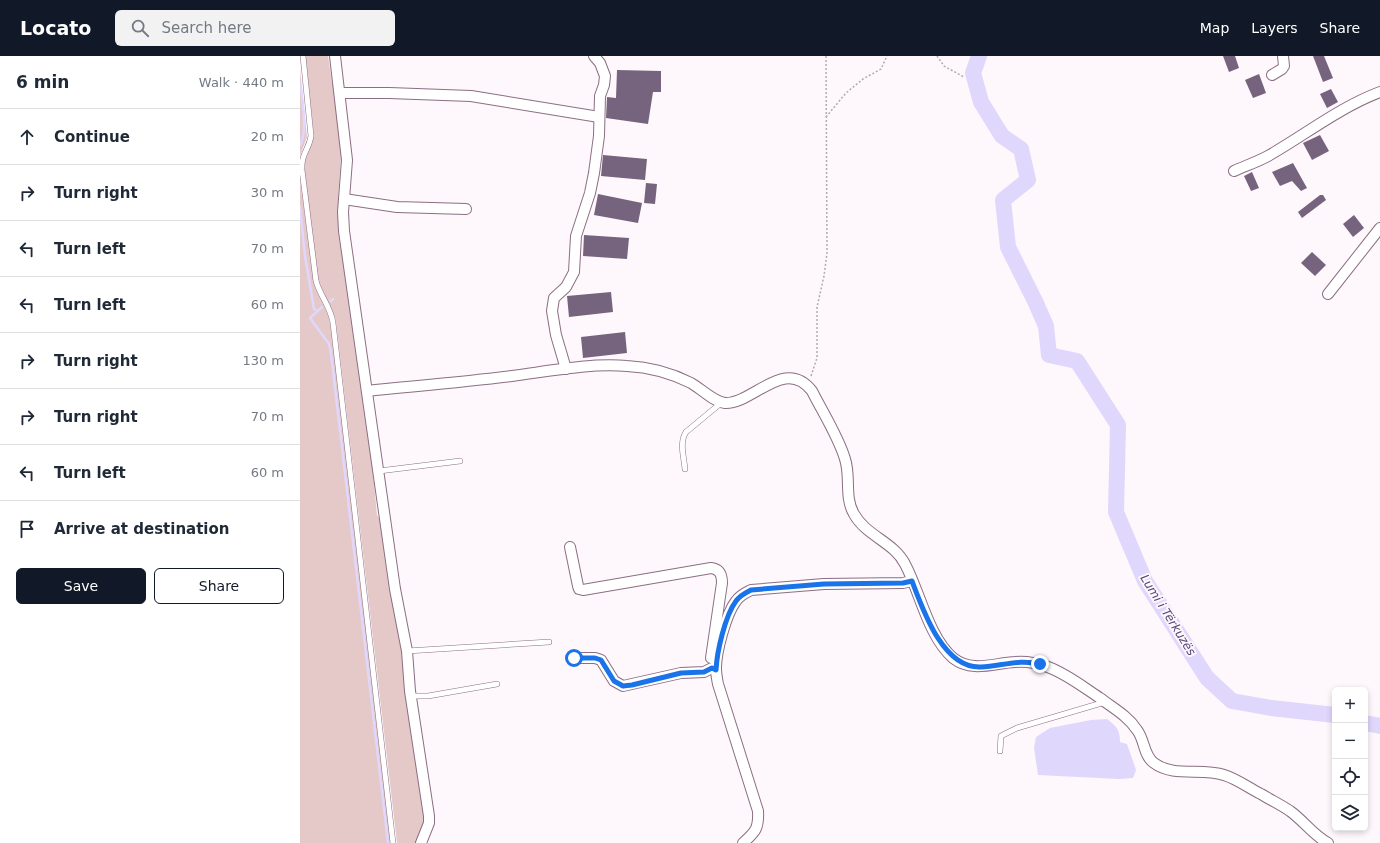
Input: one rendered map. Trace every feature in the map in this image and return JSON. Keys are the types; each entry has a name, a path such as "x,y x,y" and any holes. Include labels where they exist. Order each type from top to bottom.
{"street":[{"path":"335,56 347,160 343,212 344,231 429,816 429,823 421,843"},
{"path":"566,369 556,335 552,311 554,298 566,287 574,272 576,236 590,193 594,173 599,136 600,96 604,85 605,76 600,62 594,56"},
{"path":"1272,75 1284,66 1284,56"},
{"path":"1234,171 1267,156 1369,96 1380,92"},
{"path":"340,93 471,96 599,117"},
{"path":"344,199 397,208 466,209"},
{"path":"1328,294 1380,228"},
{"path":"367,391 458,382 589,366 614,365 652,369 667,373 691,383 721,402 732,402 770,384 785,379 798,380 807,385 812,391 844,456 848,472 849,502 854,514 862,526 898,554 906,565 922,606 938,638 948,652 959,662 979,667 1022,661 1040,664 1068,676 1125,717 1138,731 1147,755 1156,764 1171,770 1215,773 1232,778 1290,810 1315,834 1328,843"},
{"path":"570,547 578,586 579,589 582,590 711,568 722,574 711,660 758,811 759,822 756,831 742,843"},
{"path":"714,669 726,619 736,601 742,594 751,590 824,584 903,583 912,581"},
{"path":"574,658 595,658 601,660 614,681 623,686 681,673 704,672 714,669"}],"lane":[{"path":"303,56 311,136 303,155 302,170 316,281 319,290 329,308 333,322 393,843"},
{"path":"685,469 682,442 683,437 686,432 721,402"},
{"path":"379,471 460,461"},
{"path":"406,651 550,642"},
{"path":"411,696 428,696 497,684"},
{"path":"1000,751 1001,736 1017,728 1105,702"}],"path":[{"path":"807,385 817,358 817,307 827,254 826,56"},
{"path":"826,117 846,92 863,79 881,69 887,56"},
{"path":"937,56 944,66 964,77"}],"shaded area":[{"path":"305,56 328,56 332,83 334,87 341,155 338,201 339,238 350,297 370,439 377,515 383,524 426,818 417,843 397,843 336,322 335,316 318,280 304,170 305,156 312,144 314,136"},
{"path":"300,70 307,137 300,156"},
{"path":"300,179 314,283 327,308 332,334 391,843 300,843"},
{"path":"1107,719 1117,728 1120,742 1127,744 1136,770 1133,778 1119,779 1038,775 1034,748 1036,737 1050,728 1091,720"}],"building":[{"path":"1223,56 1235,56 1239,68 1229,72"},
{"path":"1313,56 1324,56 1333,78 1323,82"},
{"path":"617,70 661,71 661,92 653,92 648,124 606,118 607,97 616,98"},
{"path":"1259,74 1266,93 1253,98 1245,80"},
{"path":"1331,89 1338,102 1327,108 1320,94"},
{"path":"1320,135 1329,151 1312,160 1303,143"},
{"path":"603,155 647,159 645,180 601,176"},
{"path":"1293,163 1307,188 1301,191 1292,181 1280,186 1272,172"},
{"path":"1252,172 1259,188 1251,191 1244,176"},
{"path":"646,183 657,184 655,204 644,203"},
{"path":"598,194 642,203 638,223 594,215"},
{"path":"1320,195 1323,195 1326,200 1302,218 1298,212"},
{"path":"1354,215 1364,228 1353,237 1343,224"},
{"path":"584,235 629,238 627,259 583,256"},
{"path":"1312,252 1326,265 1315,276 1301,263"},
{"path":"611,292 613,312 569,317 567,296"},
{"path":"625,332 627,353 583,358 581,337"}],"waterway":[{"name":"Lumi i Tërkuzës","path":"979,56 973,73 981,102 1002,136 1021,149 1028,180 1003,200 1008,247 1046,326 1049,355 1077,361 1118,425 1116,512 1145,581 1207,678 1232,701 1271,708 1332,715"},
{"path":"300,83 304,124 304,132 300,145"},
{"path":"300,206 305,256 314,309 317,311"},
{"path":"322,307 310,318 329,344 331,353 388,843"},
{"name":"Lumi i Tërkuzës","path":"1368,724 1380,726"}],"route":[{"path":"574,658 595,658 601,660 614,681 623,686 681,673 704,672 712,668 716,670 716,662 726,619 736,601 742,594 751,590 824,584 903,583 912,581 922,606 938,638 953,658 959,662 979,667 1022,661 1040,664"}]}
